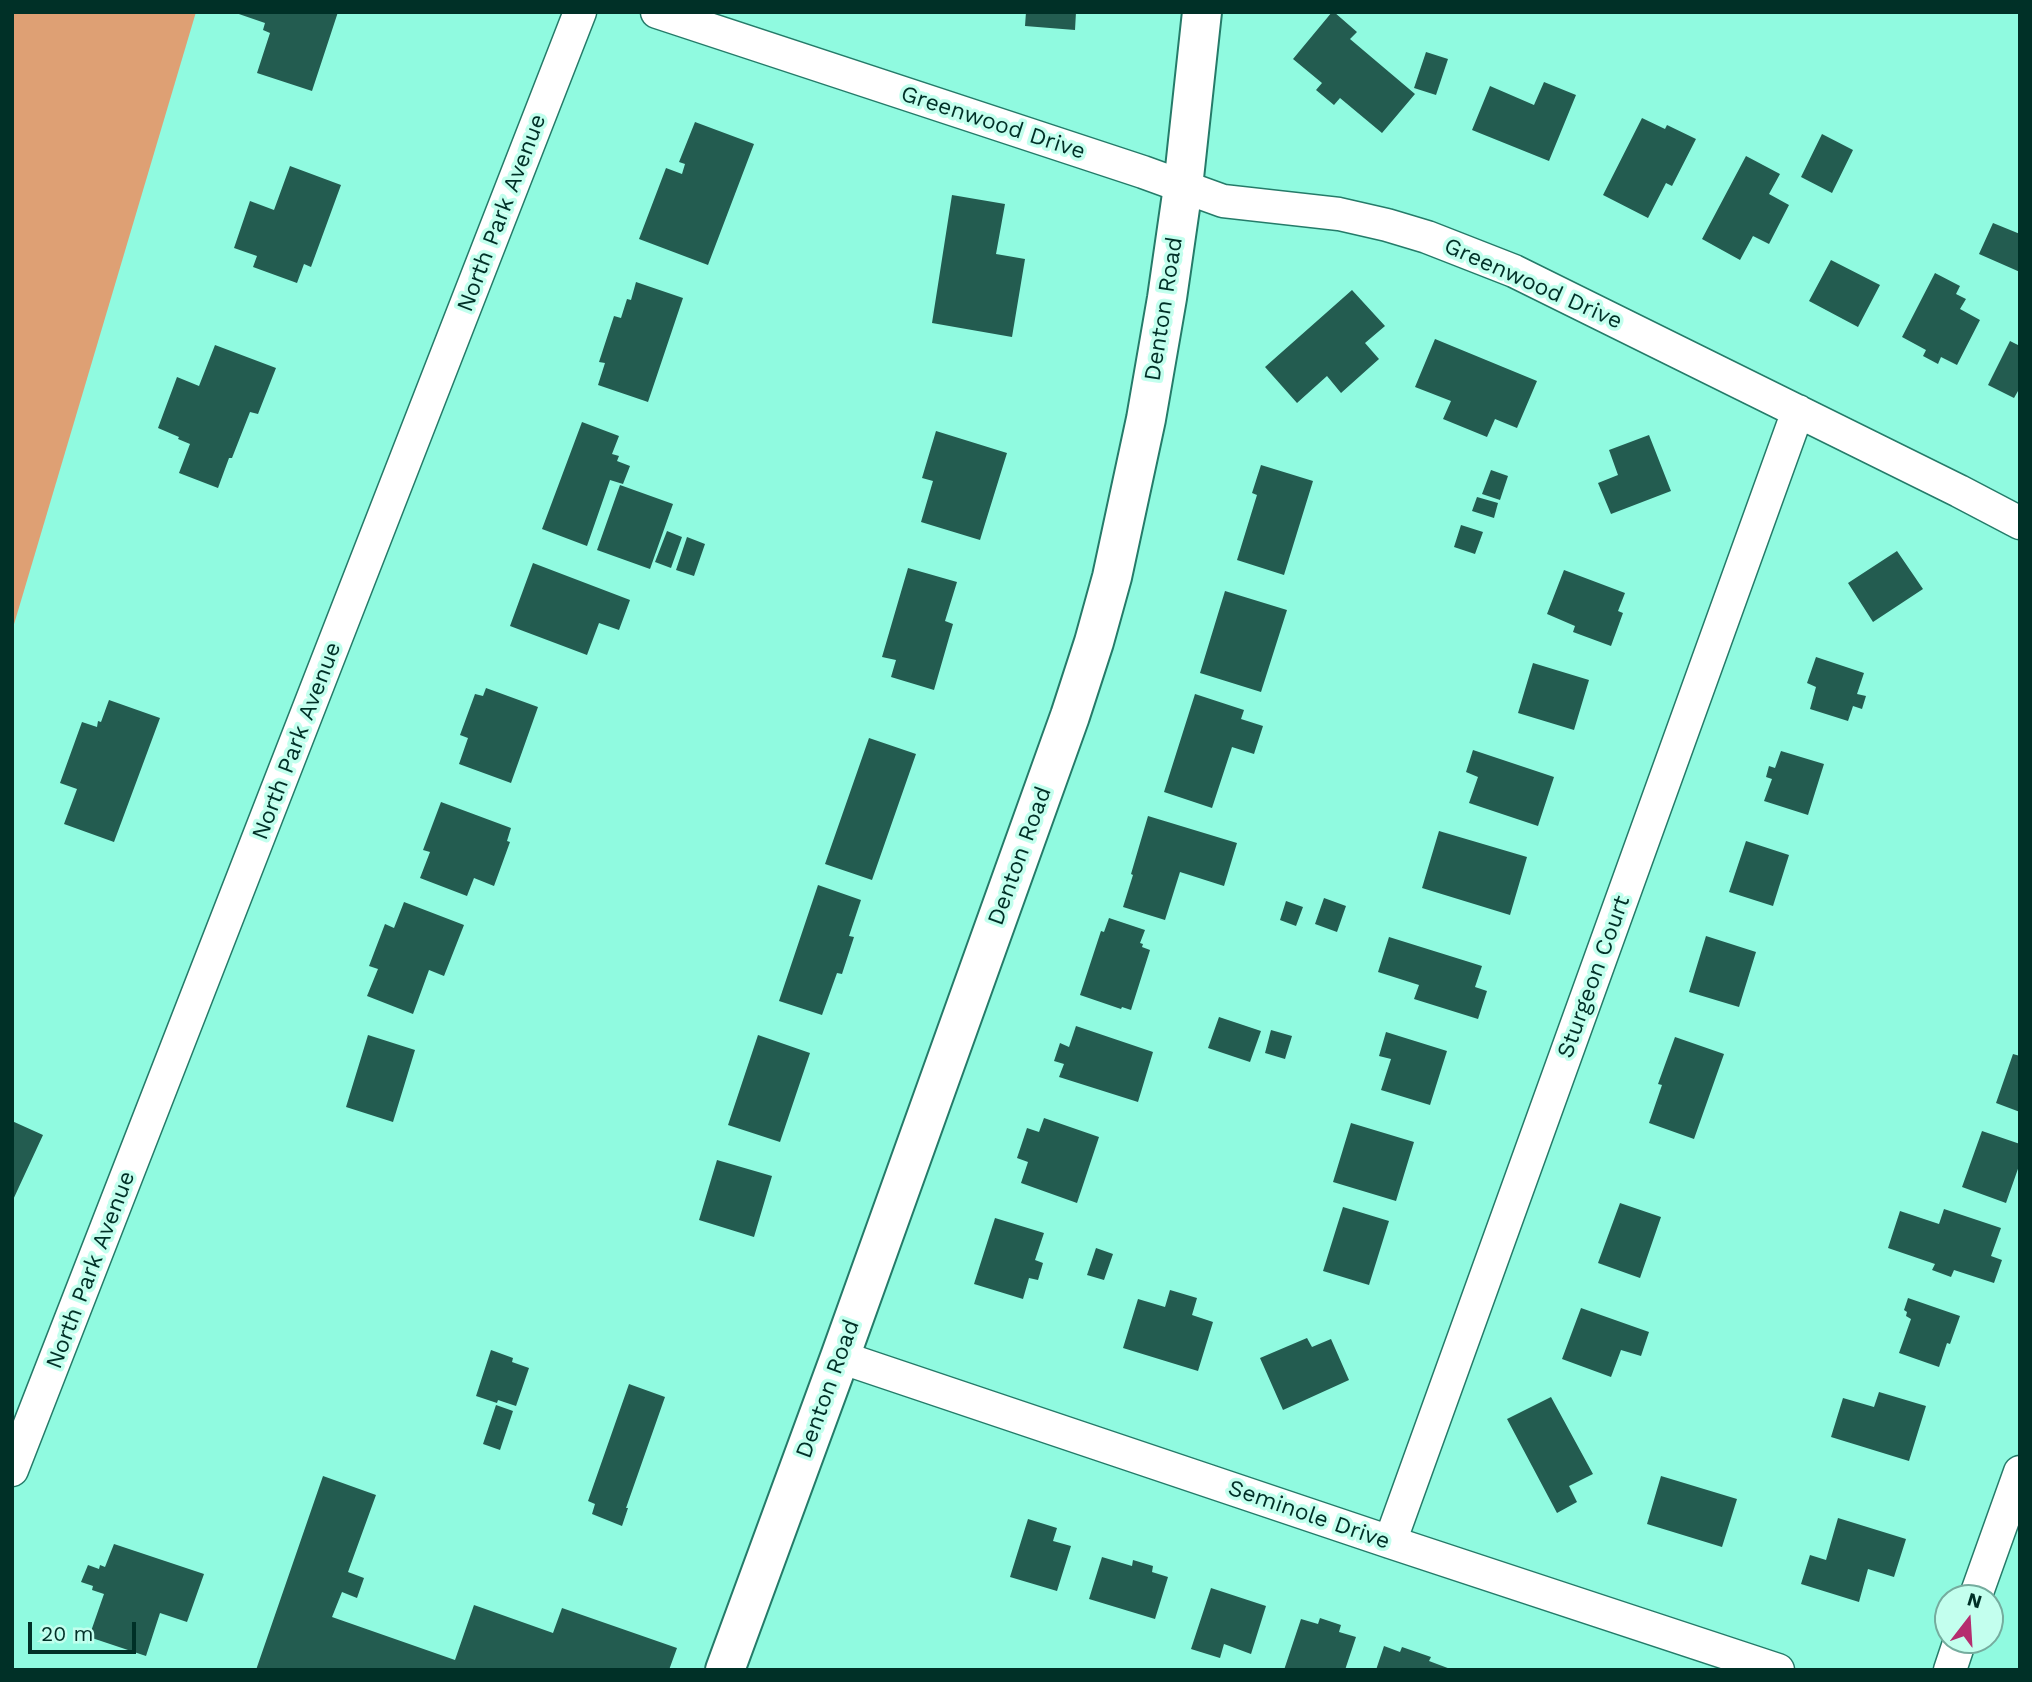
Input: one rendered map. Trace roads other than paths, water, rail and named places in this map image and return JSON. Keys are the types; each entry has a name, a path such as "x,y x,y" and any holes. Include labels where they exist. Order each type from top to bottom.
{"street":[{"name":"North Park Avenue","path":"12,1470 580,12"},
{"name":"Greenwood Drive","path":"657,12 1223,201 1339,214 1387,225 1439,242 1514,271 2020,523"},
{"name":"Denton Road","path":"725,1670 840,1357 1070,716 1094,642 1112,577 1146,419 1167,298 1183,187 1202,12"},
{"name":"Sturgeon Court","path":"1390,1542 1798,411"},
{"name":"Seminole Drive","path":"840,1357 1778,1670"},
{"path":"1980,1584 2020,1472"}]}
